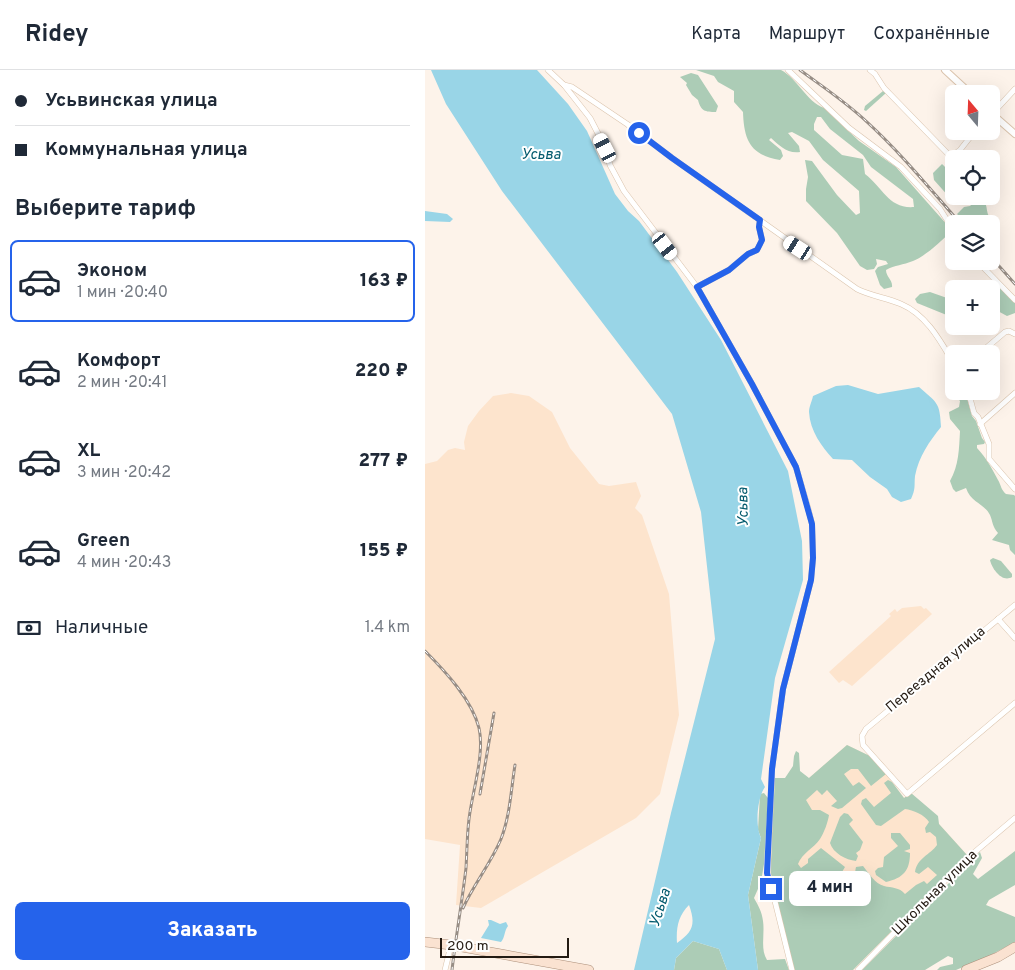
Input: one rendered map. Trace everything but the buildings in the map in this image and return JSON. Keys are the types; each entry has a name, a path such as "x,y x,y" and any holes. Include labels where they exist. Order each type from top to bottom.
{"main road":[{"path":"425,942 589,970"},
{"path":"966,970 1015,947"}],"street":[{"path":"548,70 564,85 591,118 605,148 609,165 624,191 697,287 796,467 812,524 813,558 811,580 783,689 772,769 767,873 792,970"},
{"path":"788,70 849,128 901,167 945,217"},
{"path":"870,70 884,88 951,157 968,140"},
{"path":"945,70 961,85"},
{"path":"564,85 572,87 627,124 857,289 867,294 902,304 916,313 937,335 945,349"},
{"path":"1000,105 1015,89"},
{"path":"1000,121 1015,134"},
{"path":"697,287 722,274 748,254 757,250 762,240 759,227 760,220"},
{"path":"986,270 1015,300"},
{"path":"990,345 1005,332 1009,331 1015,334"},
{"path":"980,424 1015,393"},
{"path":"970,400 974,413 978,417 989,444 989,458 1015,489"},
{"name":"Переездная улица","path":"1015,605 866,728 861,738 863,744 907,794 1015,703"},
{"path":"998,619 1015,638"},
{"name":"Школьная улица","path":"858,970 963,862 1015,818"},
{"path":"445,970 451,945"}],"shaded area":[{"path":"511,393 529,396 552,412 570,448 599,484 609,486 636,482 641,496 635,508 642,515 669,594 679,715 660,794 636,818 481,908 456,905 460,845 425,839 425,464 437,461 448,450 455,448 465,450 464,442 468,426 479,411 493,396"},
{"path":"921,606 932,614 852,686 843,680 839,683 829,672 891,616 889,614 895,609 897,612 902,608"},
{"path":"847,745 874,758 904,798 911,793 967,855 853,970 794,970 775,778 809,778"}],"green space":[{"path":"696,70 781,70 787,74 812,100 824,108 859,141 896,167 945,222 945,237 917,259 886,270 892,287 884,289 880,285 875,271 878,267 888,264 886,261 876,259 877,264 874,269 867,270 860,266 837,233 806,201 808,177 805,160 812,161 837,195 856,215 860,213 859,191 823,160 809,141 792,132 788,133 799,146 800,152 791,152 771,138 769,140 781,150 783,156 780,160 770,158 755,150 747,138 743,112 734,102 734,91 718,82 714,76","holes":["817,117 821,117 830,129 863,155 871,167 913,199 914,207 905,207 892,201 865,174 863,159 842,155 814,130"]},
{"path":"691,73 698,75 718,106 716,112 702,109 698,100 692,95 686,85 687,83 680,77"},
{"path":"883,91 886,93 866,111 864,110 865,106"},
{"path":"942,164 945,166 945,192 934,180 933,173"},
{"path":"986,205 989,215 957,214 964,207"},
{"path":"1000,288 1015,303 1015,313 1007,316 1000,312"},
{"path":"930,292 945,297 945,314 917,303 915,299 920,294"},
{"path":"968,400 972,416 985,442 984,444 977,445 977,448 989,463 1004,492 1015,496 1015,555 1010,550 1009,545 992,540 998,533 987,511 971,497 966,488 956,492 950,481 957,463 960,431 950,419 949,412 959,407 960,401"},
{"path":"993,558 1001,561 1012,574 1012,577 1005,578 998,574 990,560"},
{"path":"847,745 874,758 886,774 871,786 858,769 851,769 844,774 853,786 859,782 866,788 842,808 838,809 831,806 837,801 827,790 822,795 817,790 806,800 812,810 820,810 829,815 820,839 800,860 798,864 801,868 821,848 845,867 835,879 839,889 851,896 858,889 855,878 856,867 863,866 872,878 881,885 898,889 905,894 924,881 927,884 937,875 928,867 919,874 915,872 918,863 937,845 936,837 930,832 926,833 925,828 929,822 925,817 905,809 881,826 876,825 861,804 862,800 866,798 874,807 891,793 884,783 888,780 892,782 904,798 911,793 938,816 939,824 967,855 853,970 794,970 770,870 775,778 785,778 793,766 796,751 799,753 800,771 809,778"},
{"path":"764,793 768,798 764,864 761,882 754,898 762,918 765,956 767,960 785,959 789,970 758,970 748,895 761,838 758,830 760,794"},
{"path":"844,813 848,814 853,820 849,824 863,842 860,850 856,853 858,856 856,861 840,855 830,843 840,817"},
{"path":"891,833 900,833 910,845 910,849 904,851 910,853 910,859 907,869 901,876 886,882 876,875 875,871 883,867 884,857 898,846 891,838"},
{"path":"1015,851 1015,885 989,900 986,905 1015,917 1015,942 989,956 956,970 937,970 940,967 953,964 953,958 948,956 925,970 862,970 980,852 982,858 973,874 978,879"},
{"path":"693,941 719,949 727,970 674,970 676,958"}],"water":[{"name":"Усьва","path":"431,70 537,70 568,104 587,131 615,194 628,211 639,221 677,272 721,340 788,471 802,541 803,580 775,678 761,779 765,787 760,798 758,812 758,827 761,838 748,895 758,970 727,970 719,949 693,941 676,958 674,970 634,970 715,639 701,512 672,414 502,191 446,104","holes":["689,905 692,927 687,935 677,943 677,927 680,918"]},
{"path":"425,211 447,214 453,219 450,222 425,221"},
{"path":"848,385 878,394 919,387 936,404 940,412 941,427 919,462 911,499 901,502 892,497 887,489 870,477 852,460 833,459 817,438 809,412 813,396 836,386"},
{"path":"488,920 500,924 506,922 508,926 501,942 481,938 489,925"}],"railway":[{"path":"800,70 851,108 880,134 953,215"},
{"path":"1000,267 1015,284"},
{"path":"425,651 464,697 475,717 480,738 479,761 469,819 466,868 452,970"},
{"path":"480,794 494,713"},
{"path":"463,908 501,839 508,812 515,765"}],"route":[{"path":"639,133 760,220 759,227 762,240 757,250 748,254 729,270 697,287 796,467 812,524 813,558 811,580 783,689 772,769 767,873 771,889"}]}
